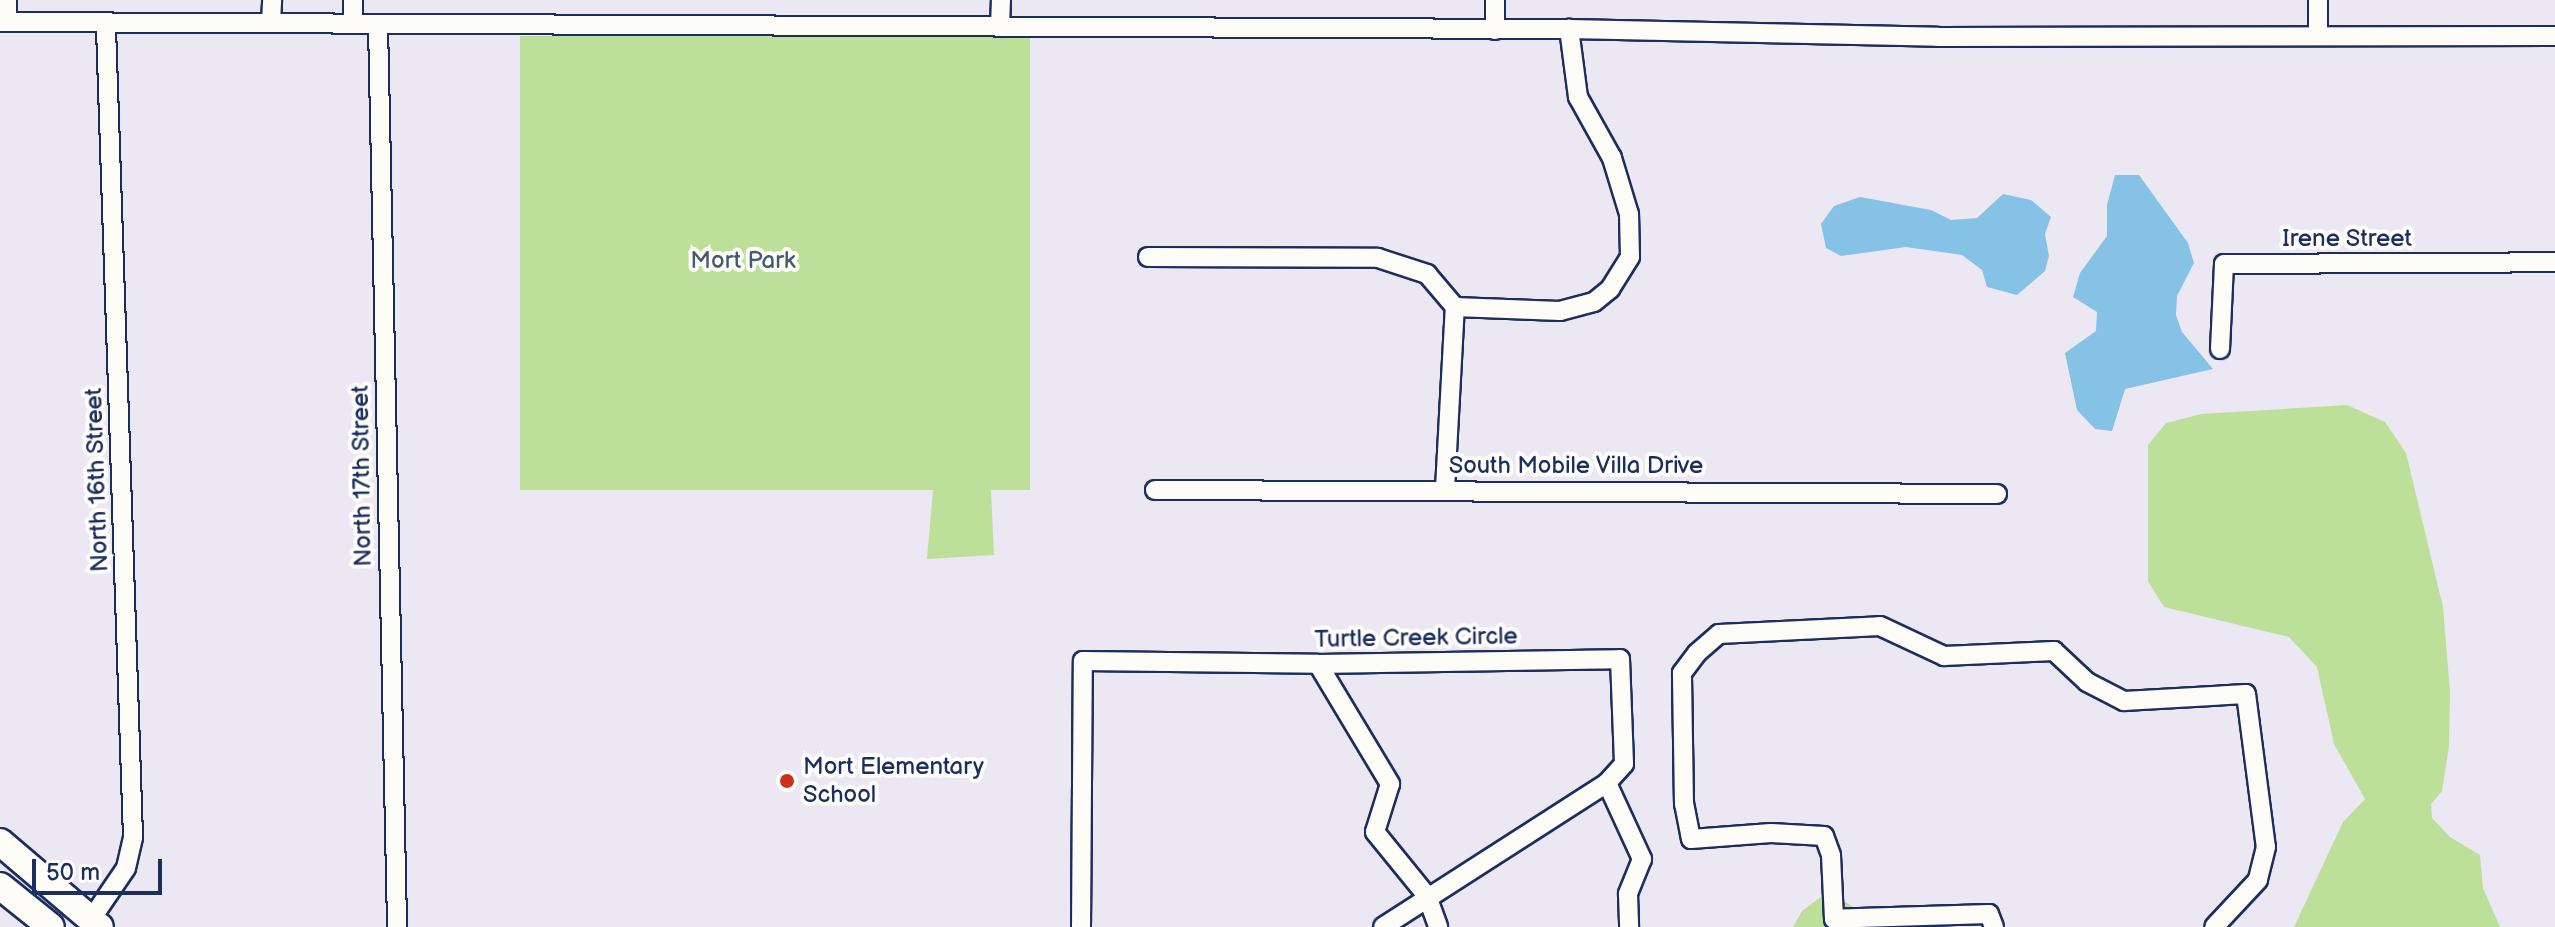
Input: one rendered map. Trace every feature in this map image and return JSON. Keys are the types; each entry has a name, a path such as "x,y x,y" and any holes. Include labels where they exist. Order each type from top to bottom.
{"main road":[{"path":"0,842 92,925"},
{"path":"0,886 51,927"}],"street":[{"path":"7,0 3,22 106,26 271,22 1569,29 1938,37 2555,36"},
{"path":"271,22 272,0"},
{"path":"353,0 353,24"},
{"path":"1000,27 1001,0"},
{"path":"1495,0 1495,30"},
{"path":"2318,0 2318,36"},
{"name":"North 17th Street","path":"378,24 397,927"},
{"name":"North 16th Street","path":"92,925 126,868 133,837 106,26"},
{"path":"1455,307 1577,309 1610,289 1630,257 1621,184 1578,97 1569,29"},
{"path":"1148,257 1397,260 1427,274 1455,307 1445,489"},
{"name":"Irene Street","path":"2220,349 2224,264 2555,262"},
{"name":"South Mobile Villa Drive","path":"1155,490 1997,494"},
{"path":"1994,927 1989,914 1834,919 1831,855 1824,836 1691,839 1684,804 1682,673 1697,653 1719,634 1880,626 1944,656 2054,651 2087,682 2124,701 2246,694 2266,847 2258,880 2214,927"},
{"name":"Turtle Creek Circle","path":"1081,927 1083,661 1318,664 1620,659 1624,764 1607,783"},
{"path":"1318,664 1390,784 1375,832 1427,896 1438,927"},
{"path":"1383,927 1607,783 1642,859 1628,894 1629,927"}],"green space":[{"name":"Mort Park","path":"520,36 1030,36 1030,490 520,490"},
{"path":"2347,405 2385,422 2406,453 2443,607 2450,692 2449,746 2442,791 2431,804 2432,818 2450,837 2480,855 2483,888 2500,927 2294,927 2343,822 2365,799 2334,744 2317,667 2289,637 2164,607 2148,581 2148,445 2166,423 2201,414"},
{"path":"933,490 991,490 994,555 927,559"},
{"path":"1821,897 1841,899 1884,927 1793,927 1802,911"}],"water":[{"path":"2115,175 2139,175 2188,243 2194,263 2177,296 2176,315 2182,332 2213,369 2125,389 2112,431 2095,429 2077,410 2065,353 2096,331 2097,312 2073,297 2080,273 2107,236 2107,205"},
{"path":"2003,194 2031,200 2051,217 2045,234 2049,256 2045,271 2017,295 1987,287 1982,270 1962,255 1906,247 1841,256 1826,248 1821,224 1834,206 1860,197 1931,210 1951,220 1977,218"}],"place":[{"name":"Mort Elementary School","path":"787,781"}]}
